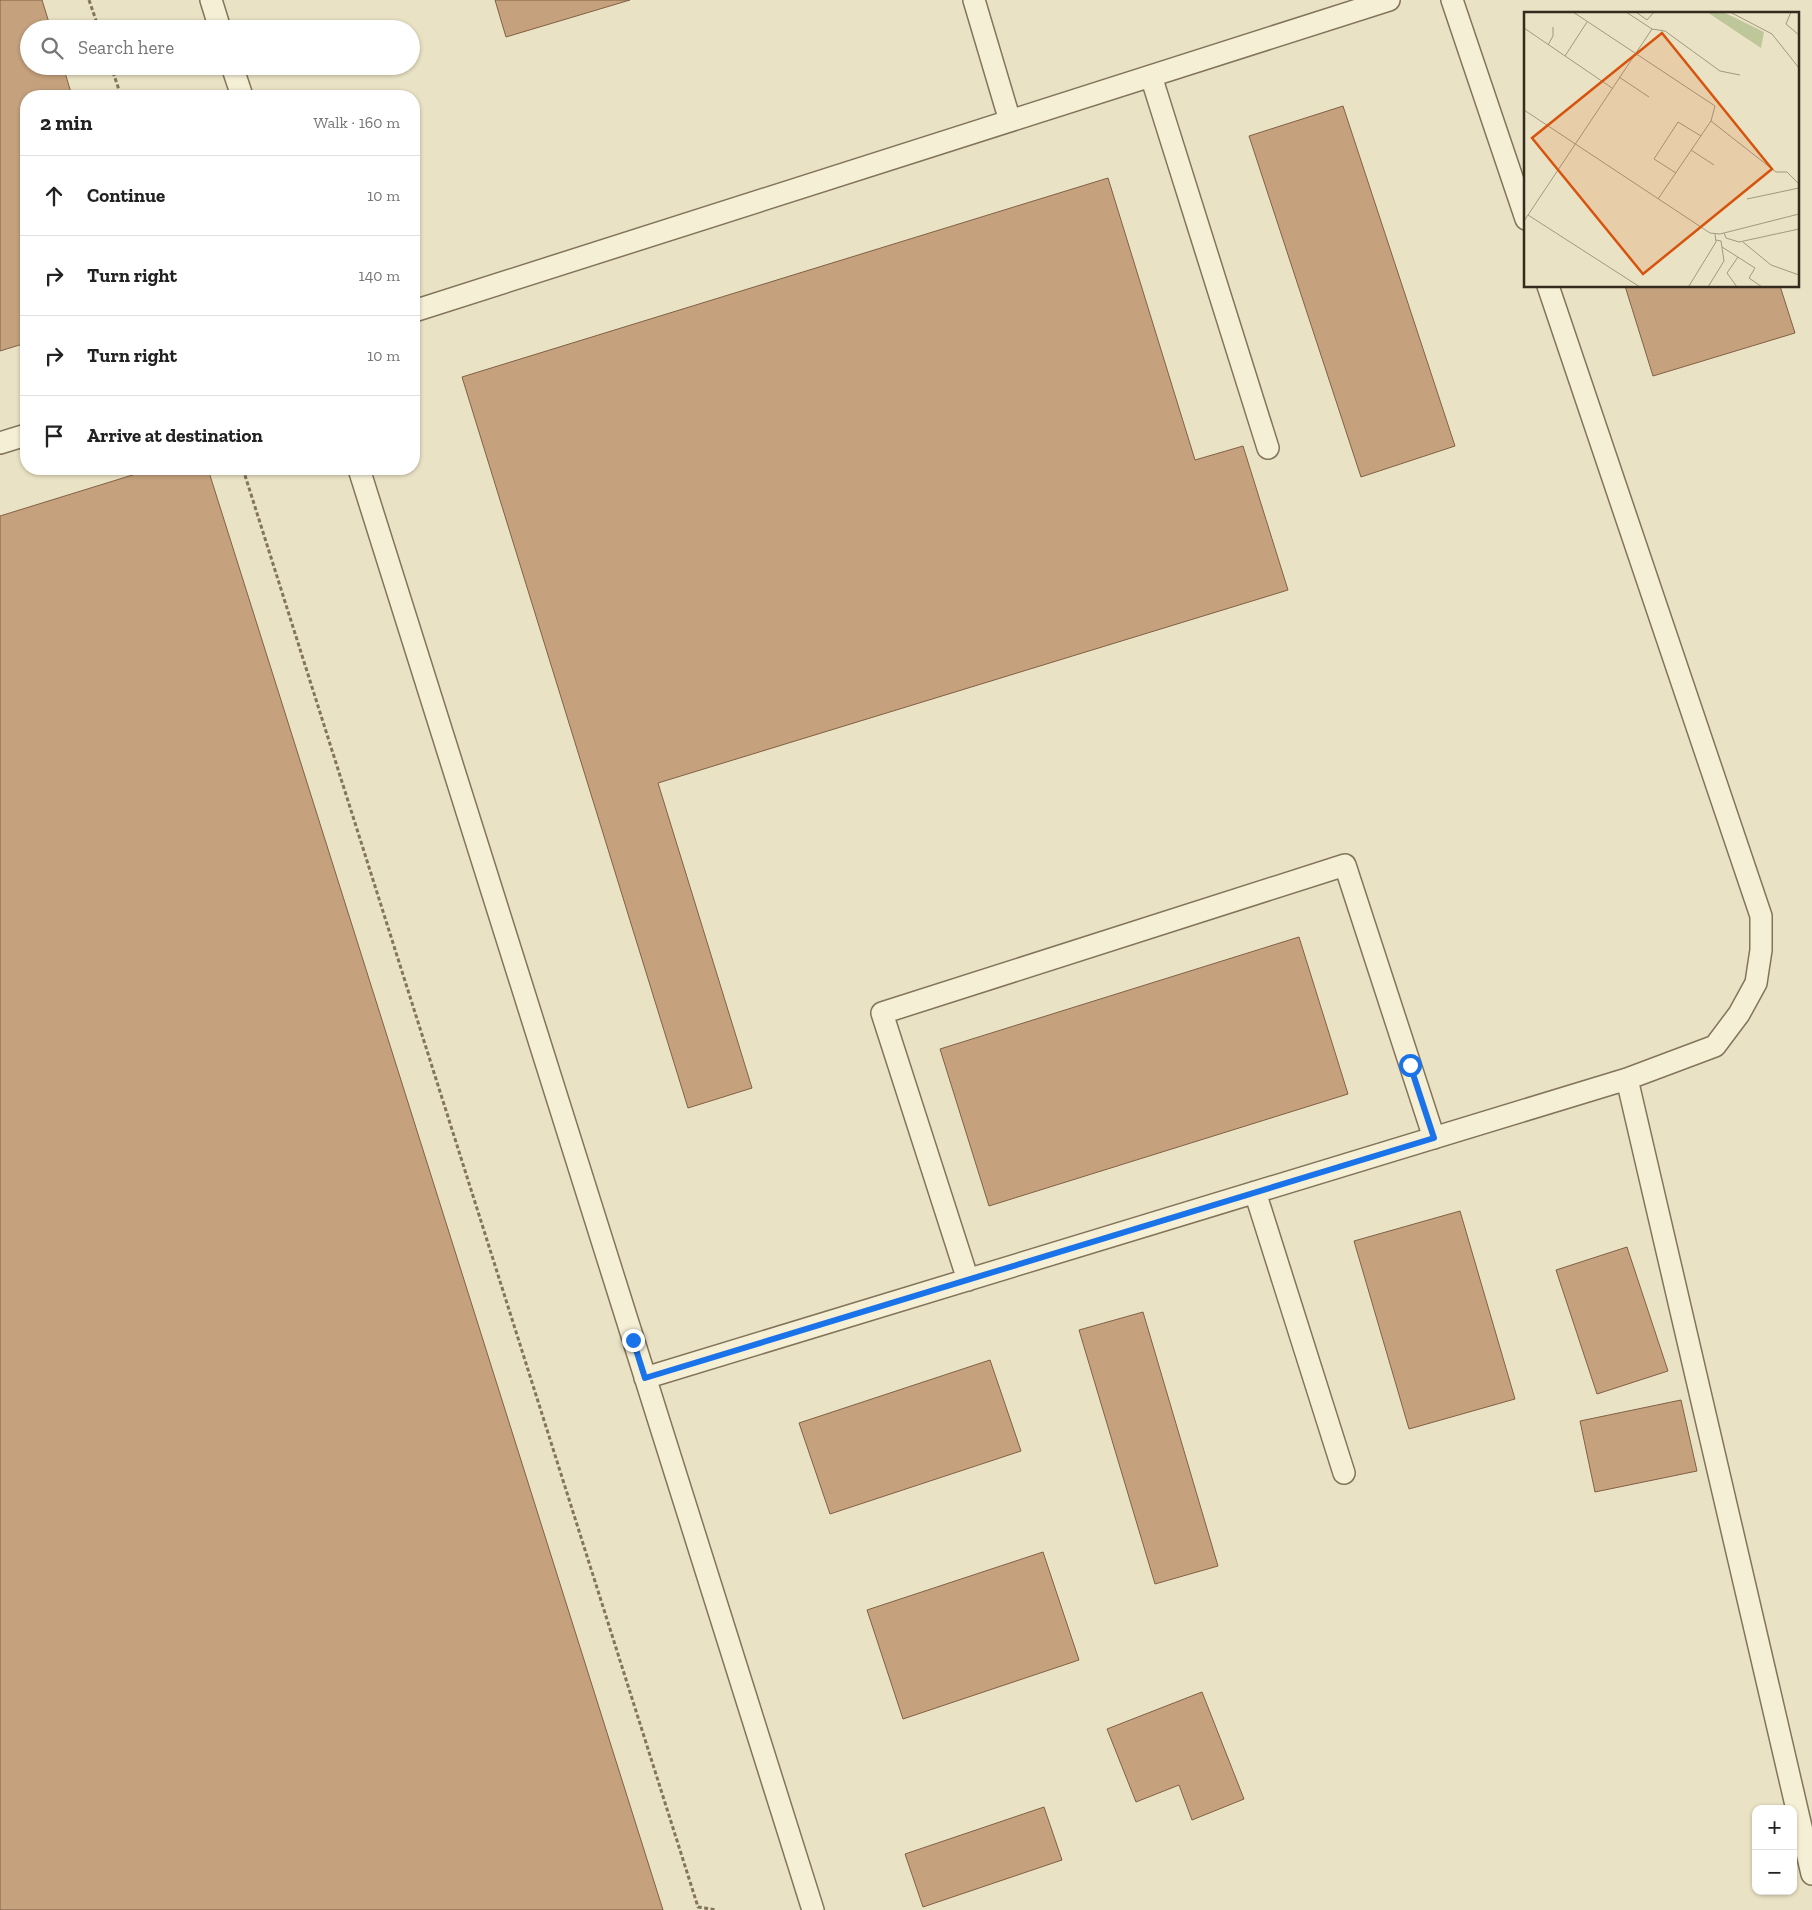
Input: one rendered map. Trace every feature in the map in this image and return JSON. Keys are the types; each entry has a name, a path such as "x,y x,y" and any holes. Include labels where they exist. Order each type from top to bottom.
{"lane":[{"path":"211,0 217,20"},
{"path":"974,0 1010,121"},
{"path":"420,309 1389,0"},
{"path":"1452,0 1524,213"},
{"path":"235,75 240,90"},
{"path":"1150,76 1268,448"},
{"path":"645,1378 1627,1079 1715,1046 1739,1014 1756,983 1761,950 1761,916 1549,288"},
{"path":"0,443 20,436"},
{"path":"361,475 813,1910"},
{"path":"968,1280 882,1013 1345,865 1434,1138"},
{"path":"1627,1079 1812,1874"},
{"path":"1256,1192 1344,1473"}],"path":[{"path":"89,0 95,20"},
{"path":"114,75 119,90"},
{"path":"245,475 698,1907 717,1910"}],"building":[{"path":"0,0 42,0 48,20 20,20 20,75 66,75 70,90 20,90 20,345 0,351"},
{"path":"495,0 630,0 506,37"},
{"path":"1343,106 1455,446 1361,477 1249,136"},
{"path":"1108,178 1195,460 1243,446 1288,590 658,783 752,1088 688,1108 462,377"},
{"path":"1626,288 1781,288 1795,333 1653,376"},
{"path":"133,475 210,475 663,1910 0,1910 0,516"},
{"path":"1299,937 1348,1094 989,1206 940,1049"},
{"path":"1460,1211 1515,1399 1409,1429 1354,1241"},
{"path":"1627,1247 1668,1371 1597,1394 1556,1270"},
{"path":"1143,1312 1218,1566 1155,1584 1079,1330"},
{"path":"990,1360 1021,1451 830,1514 799,1423"},
{"path":"1681,1400 1697,1471 1595,1492 1580,1421"},
{"path":"1043,1552 1079,1660 903,1719 867,1610"},
{"path":"1202,1692 1244,1799 1192,1820 1179,1785 1136,1802 1107,1729"},
{"path":"1044,1807 1062,1860 923,1907 905,1854"}],"route":[{"path":"633,1340 645,1378 1434,1138 1410,1065"}]}
